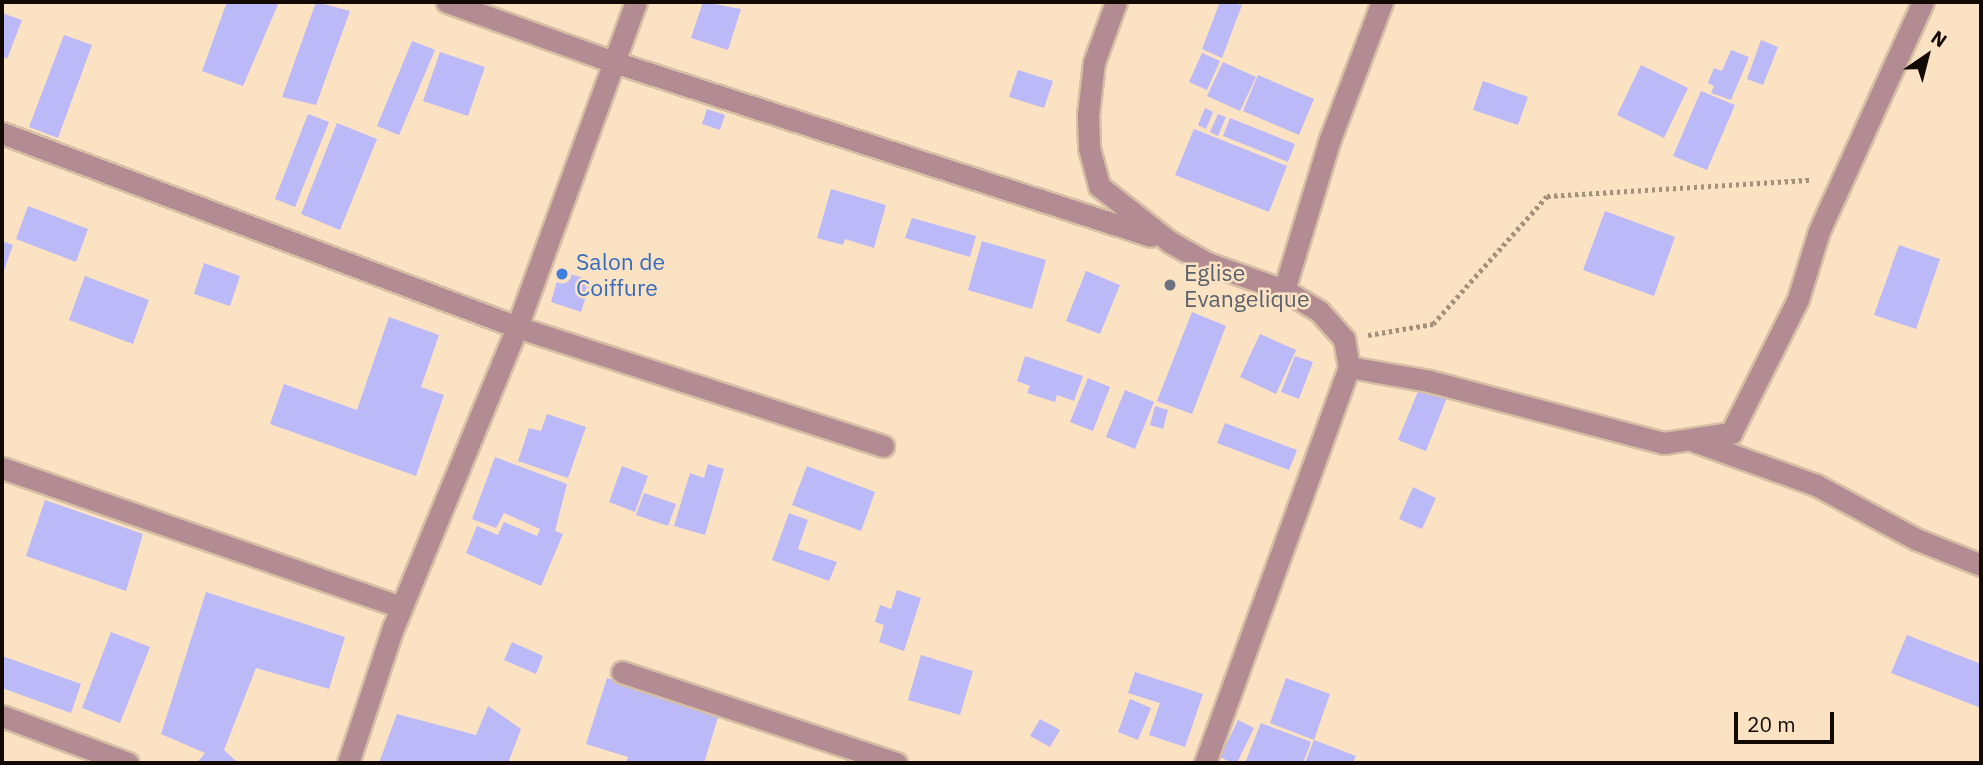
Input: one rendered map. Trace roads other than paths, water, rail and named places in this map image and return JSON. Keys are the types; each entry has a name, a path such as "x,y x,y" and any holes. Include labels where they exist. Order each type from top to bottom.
{"street":[{"path":"447,2 614,62 1170,242 1220,268 1284,290 1319,312 1344,339 1349,368 1205,763"},
{"path":"348,763 402,607 517,327 636,2"},
{"path":"1116,2 1094,62 1089,148 1099,186 1170,242"},
{"path":"1284,290 1330,139 1381,2"},
{"path":"1349,368 1429,381 1664,443 1694,441 1731,433 1798,299 1819,231 1923,2"},
{"path":"2,133 517,327 883,446"},
{"path":"1694,441 1816,485 1916,539 1981,565"},
{"path":"2,468 402,607"},
{"path":"622,672 896,763"},
{"path":"2,716 128,763"}],"place":[{"name":"Salon de Coiffure","path":"562,274"},
{"name":"Eglise Evangelique","path":"1170,285"}]}
